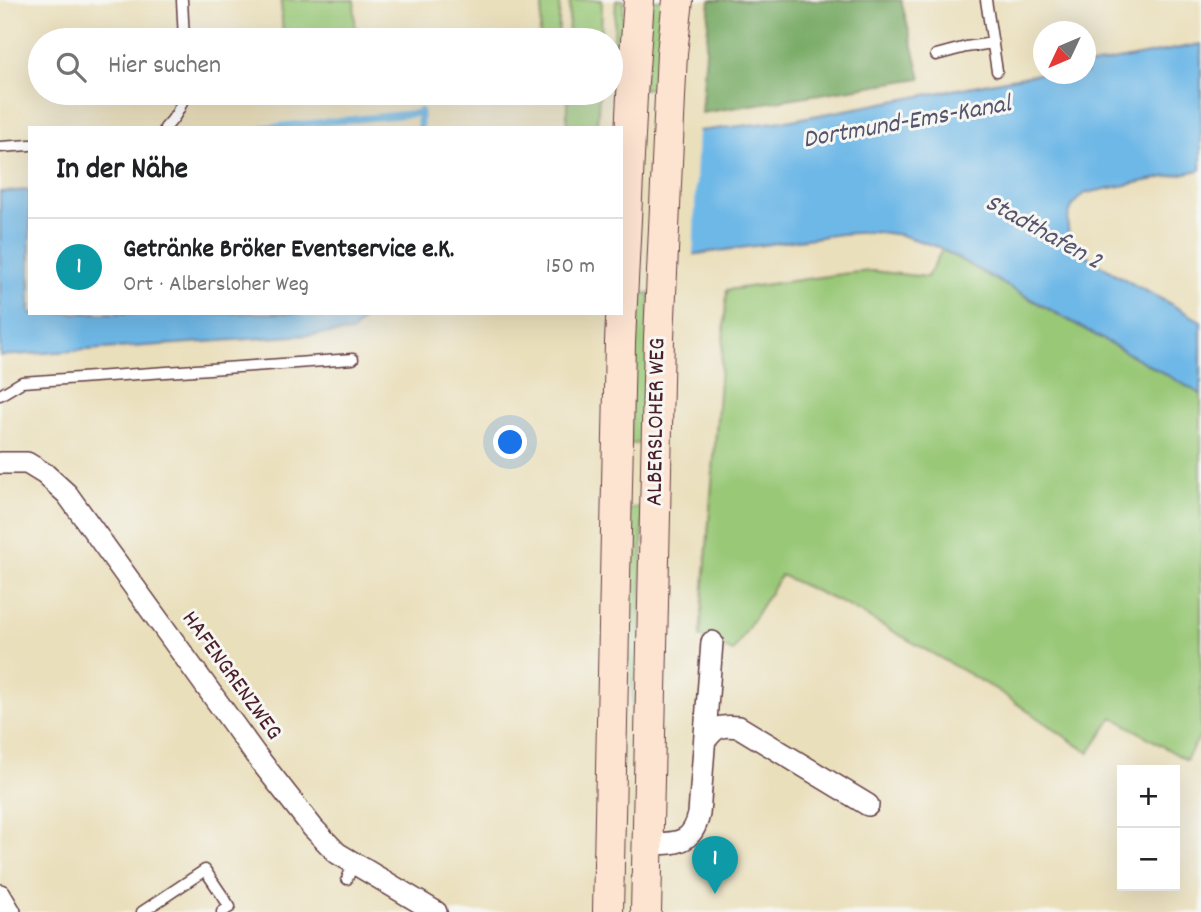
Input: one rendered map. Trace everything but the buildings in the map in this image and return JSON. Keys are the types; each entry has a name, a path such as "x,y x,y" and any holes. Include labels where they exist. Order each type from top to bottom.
{"main road":[{"name":"ALBERSLOHER WEG","path":"623,292 639,0"},
{"name":"ALBERSLOHER WEG","path":"646,912 662,287 678,0"},
{"name":"ALBERSLOHER WEG","path":"608,912 622,315"},
{"path":"609,842 647,844"}],"street":[{"name":"HAFENGRENZWEG","path":"0,463 27,463 45,474 67,494 255,754 350,871 436,912"},
{"path":"647,844 687,839 696,827 712,642"},
{"path":"705,741 713,730 724,725 739,727 868,805"},
{"path":"0,895 10,912"}],"lane":[{"path":"181,0 183,28"},
{"path":"986,0 997,71"},
{"path":"936,55 993,43"},
{"path":"166,126 176,117 180,105"},
{"path":"0,147 28,145"},
{"path":"0,395 22,382 353,359"},
{"path":"142,912 205,870 230,906 222,912"}],"green space":[{"path":"281,0 354,0 355,28 282,28"},
{"path":"543,0 560,0 559,28 540,28"},
{"path":"570,0 602,0 601,28 569,28"},
{"path":"616,0 624,0 622,28 614,28"},
{"path":"648,0 666,0 658,87 643,89"},
{"path":"710,0 901,0 921,78 701,113"},
{"path":"567,105 598,105 597,126 570,126 567,123"},
{"path":"942,250 1201,394 1201,734 1186,760 1113,717 1089,753 997,690 846,605 781,575 733,652 700,637 727,290 872,271 927,277"},
{"path":"650,293 646,443 629,444 634,295"},
{"path":"643,507 639,755 632,755 633,707 624,634 627,509"}],"water":[{"path":"1201,44 1201,170 1086,193 1070,211 1068,226 1069,234 1078,248 1091,258 1201,321 1201,394 938,247 901,235 870,232 841,234 640,262 623,140 792,120 1033,75 1033,84 1096,84 1096,64"},
{"path":"28,190 28,315 367,315 352,332 0,356 0,192"}],"pier":[{"path":"698,128 693,258 641,265 623,270 623,137"}],"waterway":[{"path":"420,111 420,126"},
{"path":"285,126 420,113"}],"place":[{"name":"Getränke Bröker Eventservice e.K.","path":"715,894"}],"water label":[{"name":"Dortmund-Ems-Kanal","path":"907,123"},
{"name":"Stadthafen 2","path":"1043,233"}]}
